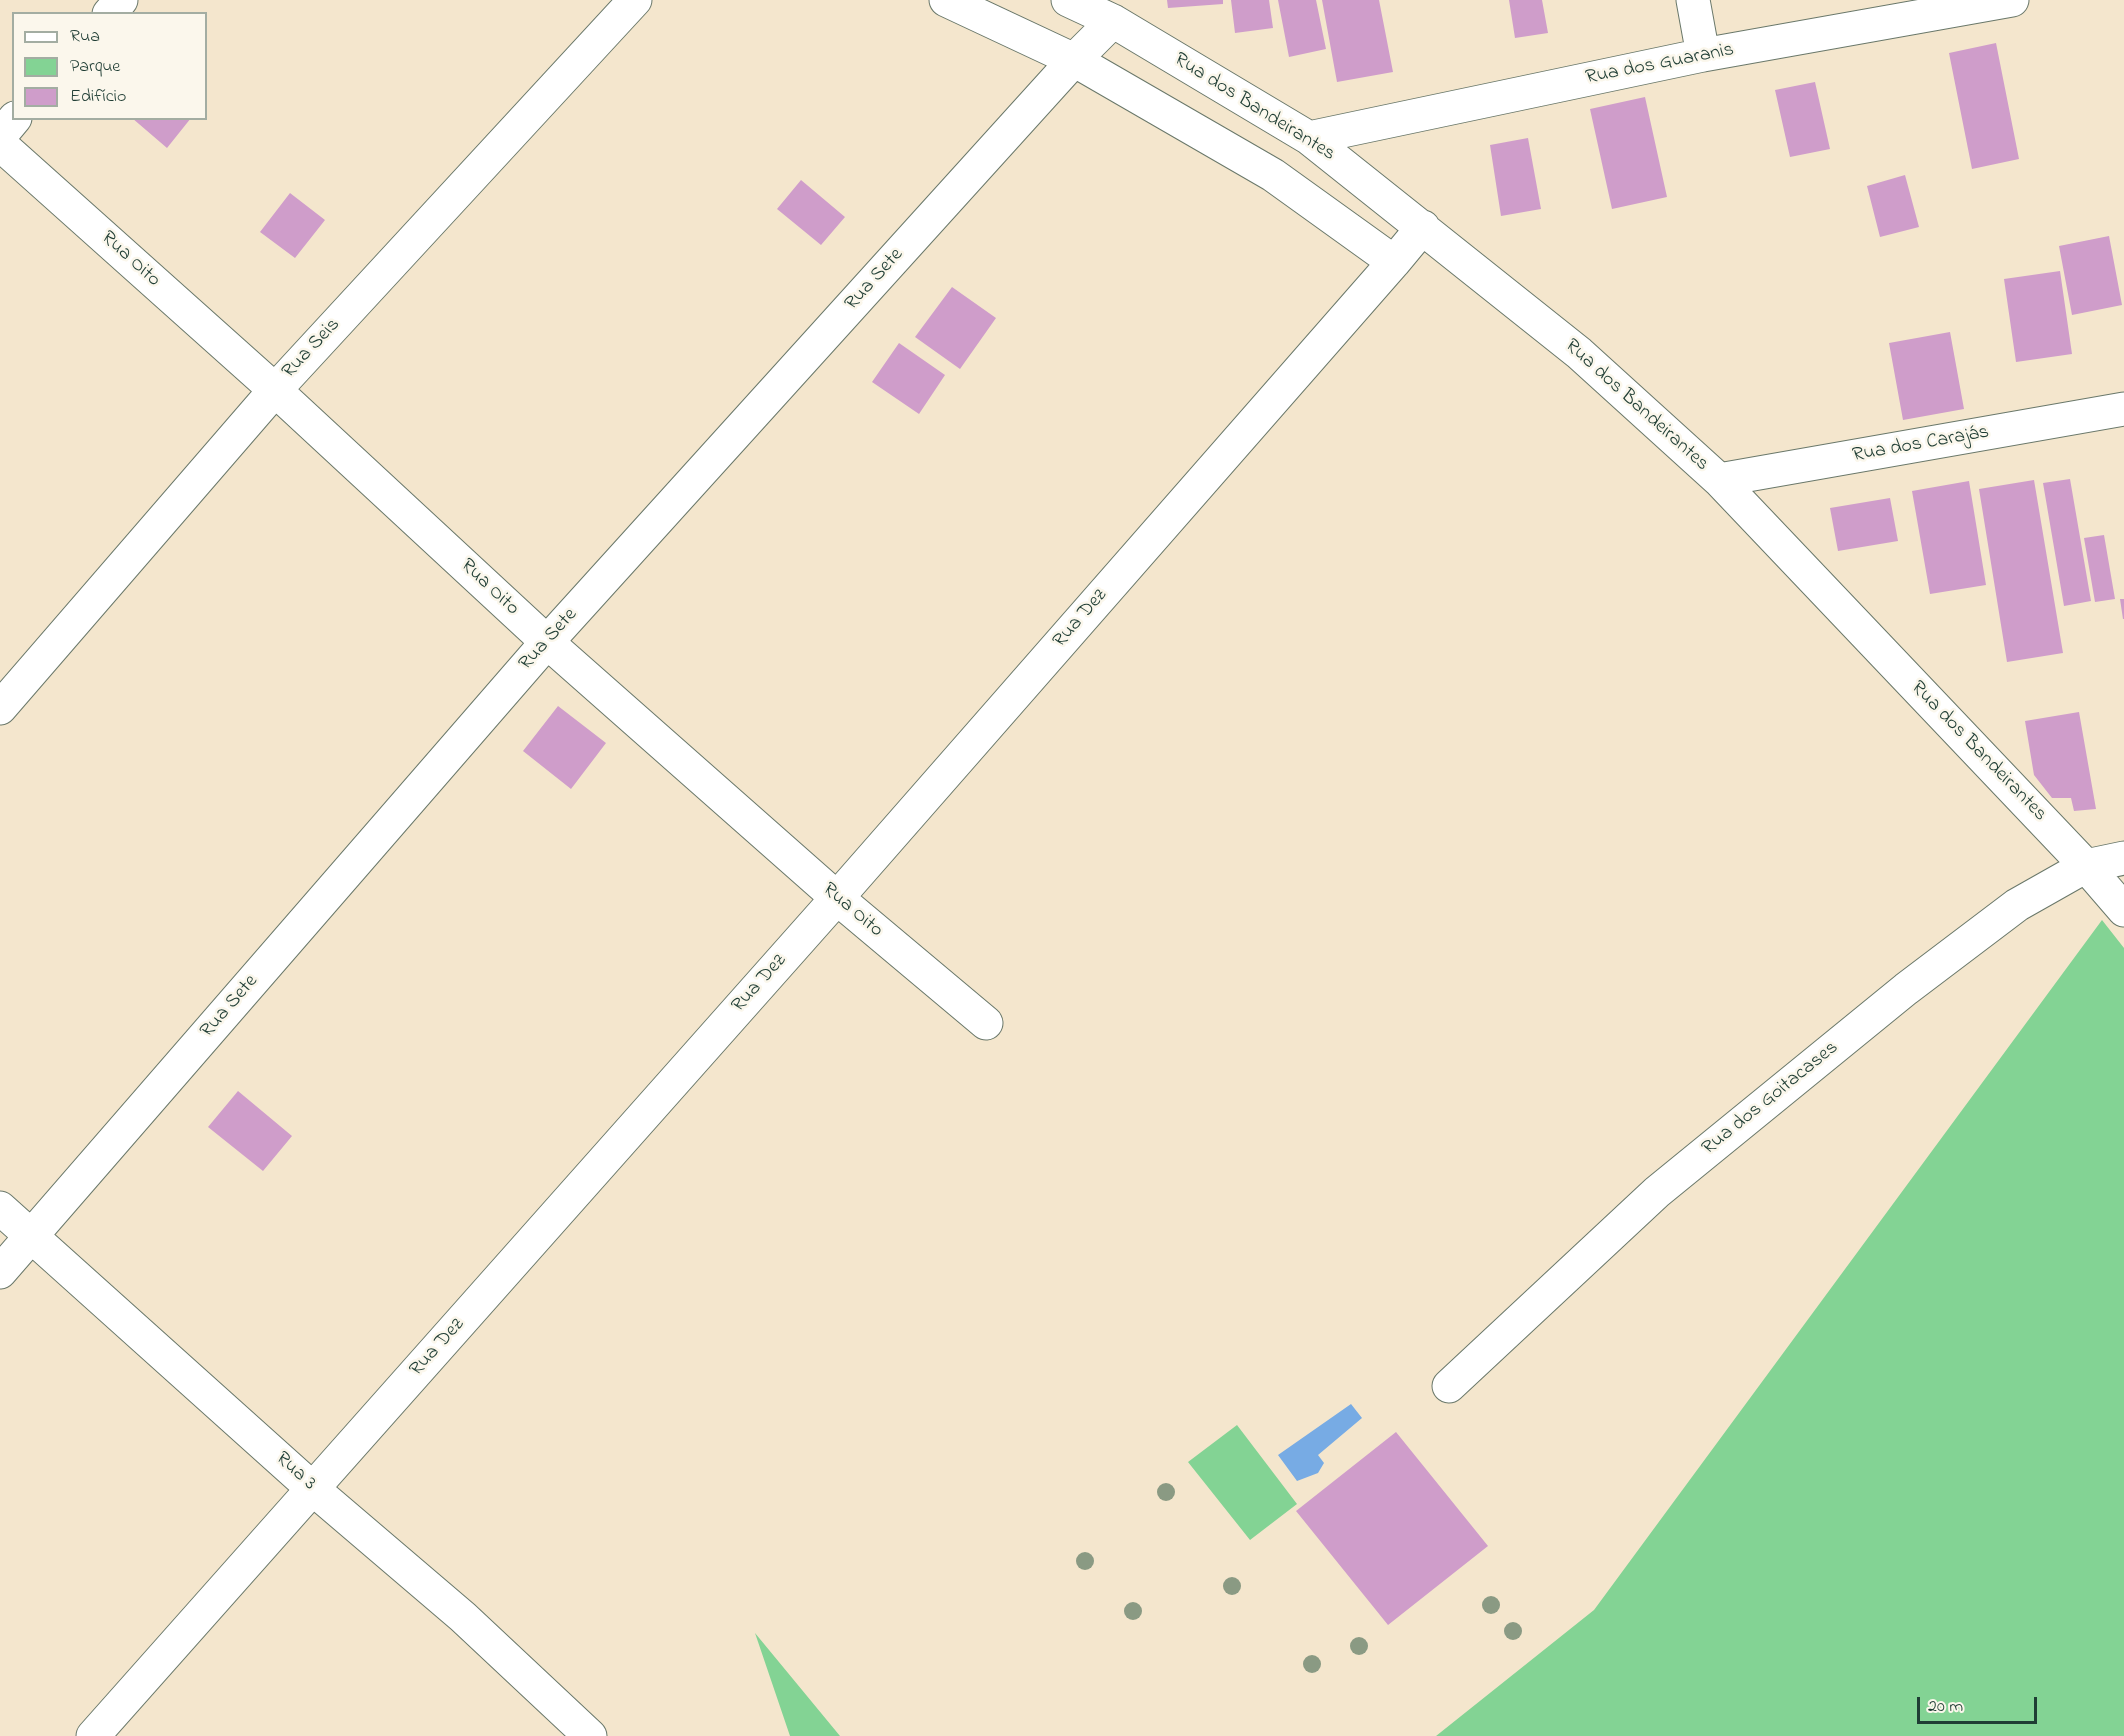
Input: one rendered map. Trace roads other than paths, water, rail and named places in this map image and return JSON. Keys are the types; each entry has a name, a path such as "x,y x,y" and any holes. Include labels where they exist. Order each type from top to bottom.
{"street":[{"path":"111,12 121,0"},
{"name":"Rua Seis","path":"0,708 275,390 634,0"},
{"path":"946,0 1074,60 1273,175 1394,262"},
{"name":"Rua dos Bandeirantes","path":"1068,0 1113,21 1309,138 1579,353 1719,480 2086,866 2124,910"},
{"path":"1693,0 1703,55"},
{"name":"Rua dos Guaranis","path":"1309,138 1703,55 2012,0"},
{"name":"Rua Sete","path":"0,1272 547,642 1074,60 1113,21"},
{"path":"0,136 13,120"},
{"name":"Rua Oito","path":"0,144 275,390 547,642 837,898 986,1023"},
{"name":"Rua Dez","path":"93,1736 837,898 1423,227"},
{"name":"Rua dos Carajás","path":"1719,480 2124,410"},
{"name":"Rua dos Goitacases","path":"1449,1386 1657,1192 1906,989 2017,905 2086,866 2124,858"},
{"name":"Rua 3","path":"0,1208 313,1489 463,1617 587,1735"}],"water":[{"path":"1351,1404 1362,1418 1318,1455 1324,1463 1318,1473 1297,1481 1278,1455"}]}
